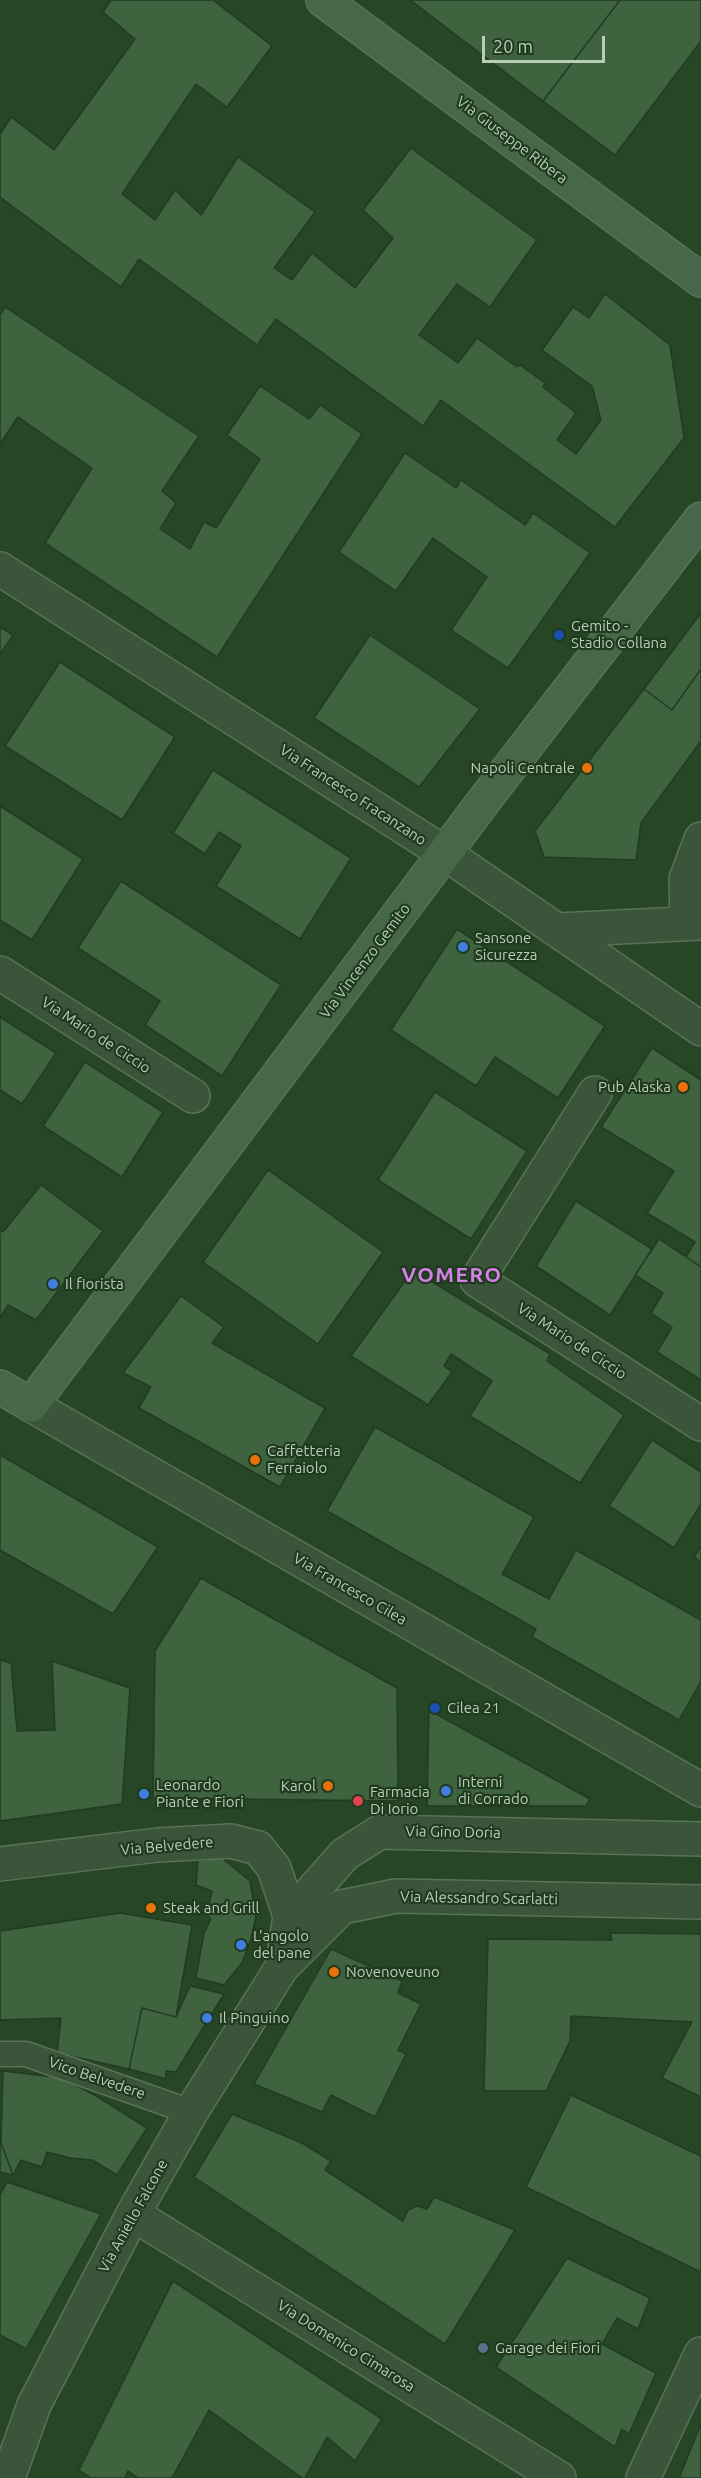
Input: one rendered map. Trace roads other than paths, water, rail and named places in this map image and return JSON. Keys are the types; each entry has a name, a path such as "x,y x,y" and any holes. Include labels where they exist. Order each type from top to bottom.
{"main road":[{"name":"Via Giuseppe Ribera","path":"323,0 701,280"},
{"name":"Via Vincenzo Gemito","path":"31,1405 701,519"},
{"name":"Via Francesco Cilea","path":"0,1387 31,1405"}],"street":[{"name":"Via Francesco Fracanzano","path":"0,569 446,854 701,1029"},
{"path":"558,930 694,923 686,879 701,839"},
{"name":"Via Mario de Ciccio","path":"0,973 193,1096"},
{"name":"Via Mario de Ciccio","path":"595,1093 477,1280 701,1424"},
{"name":"Via Francesco Cilea","path":"31,1405 701,1790"},
{"name":"Via Gino Doria","path":"290,1916 345,1854 380,1832 701,1839"},
{"name":"Via Belvedere","path":"0,1864 158,1845 231,1841 258,1848 274,1868 290,1916"},
{"name":"Via Alessandro Scarlatti","path":"282,1967 342,1907 396,1896 701,1902"},
{"path":"282,1967 290,1916"},
{"name":"Via Aniello Falcone","path":"8,2478 34,2405 133,2214 191,2112 282,1967"},
{"name":"Via Domenico Cimarosa","path":"133,2214 559,2478"},
{"path":"643,2478 701,2354"}],"lane":[{"name":"Vico Belvedere","path":"0,2054 26,2054 191,2112"}],"place":[{"name":"Gemito - Stadio Collana","path":"559,635"},
{"name":"Napoli Centrale","path":"587,768"},
{"name":"Sansone Sicurezza","path":"463,947"},
{"name":"Pub Alaska","path":"683,1087"},
{"name":"Il fiorista","path":"53,1284"},
{"name":"Caffetteria Ferraiolo","path":"255,1460"},
{"name":"Cilea 21","path":"435,1708"},
{"name":"Karol","path":"328,1786"},
{"name":"Interni di Corrado","path":"446,1791"},
{"name":"Leonardo Piante e Fiori","path":"144,1794"},
{"name":"Farmacia Di Iorio","path":"358,1801"},
{"name":"Steak and Grill","path":"151,1908"},
{"name":"L'angolo del pane","path":"241,1945"},
{"name":"Novenoveuno","path":"334,1972"},
{"name":"Il Pinguino","path":"207,2018"},
{"name":"Garage dei Fiori","path":"483,2348"}],"district":[{"name":"VOMERO","path":"452,1275"}]}
